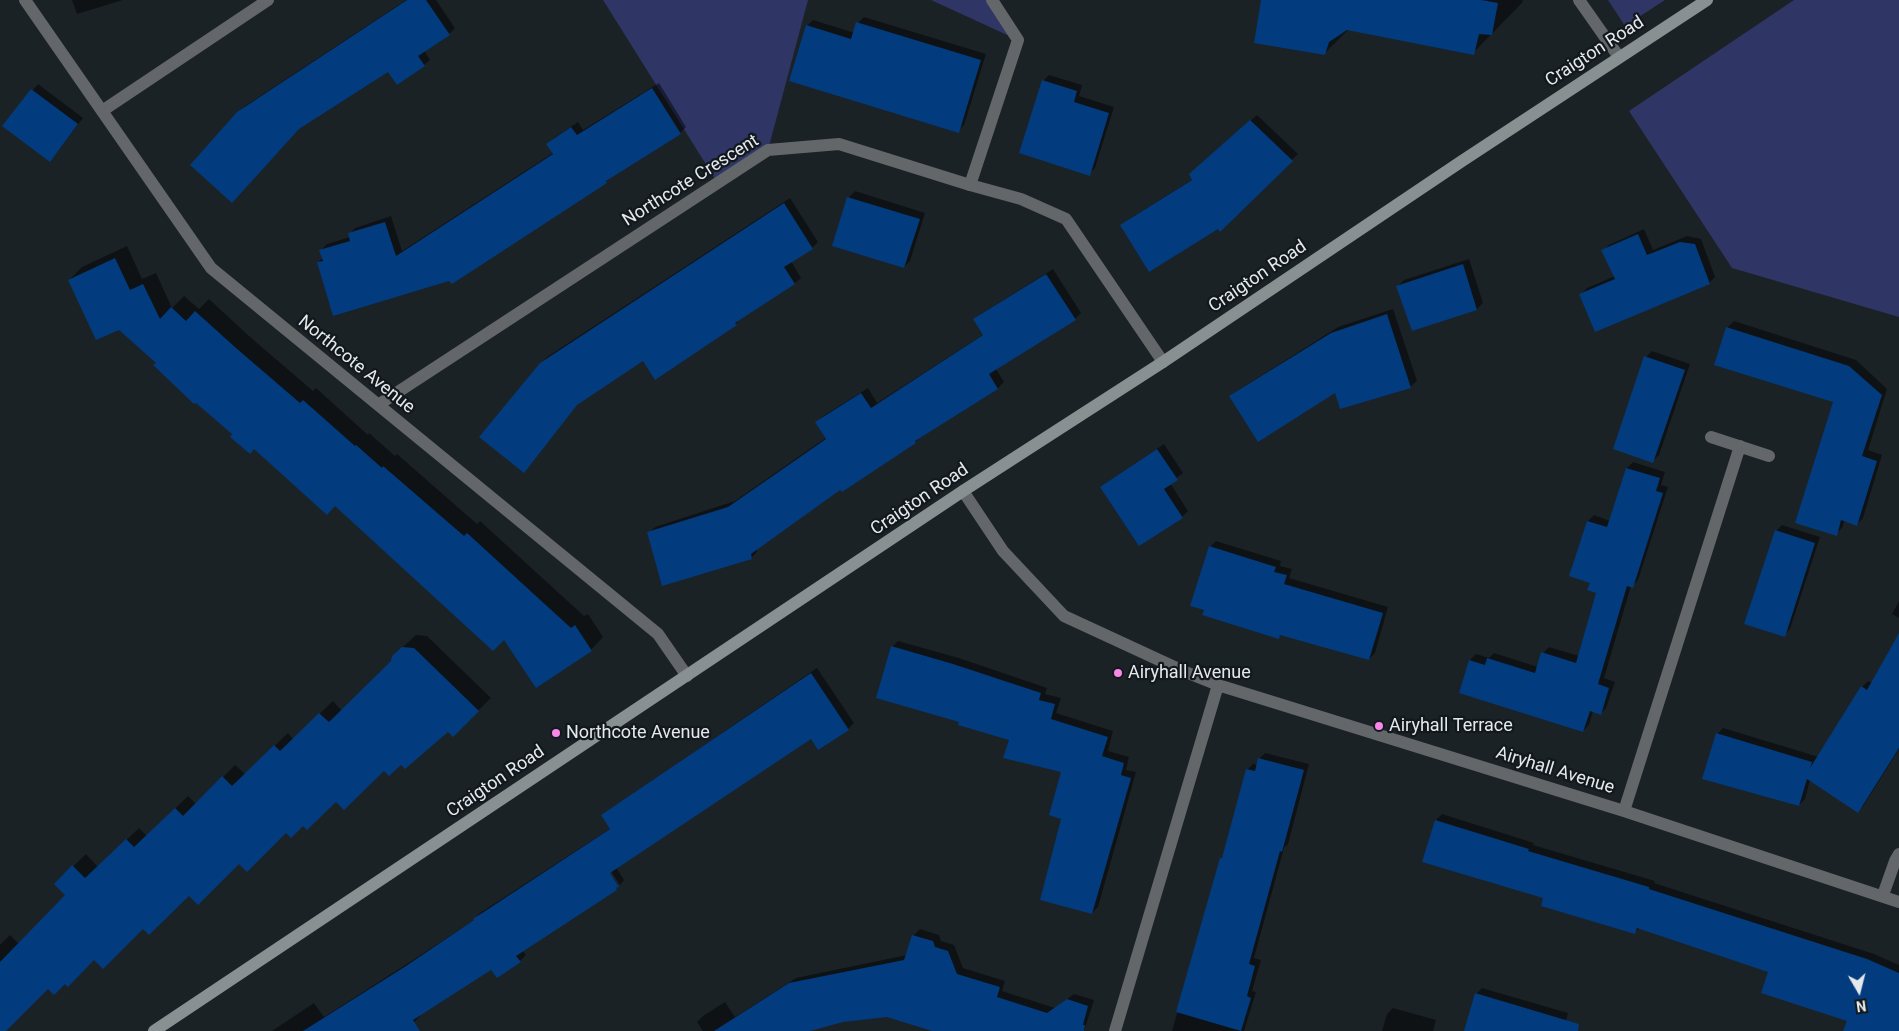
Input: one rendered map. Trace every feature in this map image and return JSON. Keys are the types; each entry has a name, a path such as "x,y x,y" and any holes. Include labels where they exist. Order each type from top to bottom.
{"street":[{"name":"Northcote Avenue","path":"25,0 211,268 658,634 687,676"},
{"path":"102,111 268,0"},
{"path":"970,185 1018,40 992,0"},
{"path":"1579,0 1619,57"},
{"name":"Craigton Road","path":"154,1031 963,492 1164,362 1453,166 1707,0"},
{"name":"Northcote Crescent","path":"378,405 768,150 839,144 1020,199 1066,219 1164,362"},
{"path":"1711,438 1769,456"},
{"name":"Airyhall Avenue","path":"1624,811 1740,446"},
{"name":"Airyhall Avenue","path":"963,492 1003,551 1064,616 1183,671 1218,685 1624,811 1883,895 1899,902"},
{"path":"1115,1031 1218,685"},
{"path":"1883,895 1895,860 1899,854"}],"shaded area":[{"path":"603,0 808,0 768,150 717,182"},
{"path":"931,0 992,0 1018,40"},
{"path":"1608,0 1665,0 1625,26"},
{"path":"1794,0 1899,0 1899,317 1732,268 1629,111"}],"building":[{"path":"407,0 426,0 450,35 418,56 425,66 397,85 388,72 299,129 232,203 190,165 237,112"},
{"path":"1261,0 1481,0 1498,3 1492,35 1479,34 1474,55 1347,30 1329,42 1325,55 1254,43"},
{"path":"856,22 981,60 959,133 789,81 806,25 851,39"},
{"path":"1042,80 1077,91 1074,102 1109,113 1090,176 1019,153"},
{"path":"652,88 681,134 606,181 607,183 452,284 449,281 333,316 317,262 323,261 319,250 350,241 348,233 385,222 396,256 553,154 546,144 571,127 577,135"},
{"path":"31,89 78,124 50,162 2,126"},
{"path":"1250,120 1293,161 1220,232 1218,229 1149,272 1120,225 1192,180 1189,174"},
{"path":"847,197 920,219 904,268 832,246"},
{"path":"784,203 813,249 784,267 795,284 735,323 737,325 655,380 643,361 577,405 524,473 479,437 540,363"},
{"path":"1638,234 1647,255 1680,242 1695,244 1710,284 1595,332 1579,294 1615,279 1601,250"},
{"path":"115,258 130,290 143,284 160,319 171,307 186,321 195,311 300,403 303,400 355,446 382,468 383,466 464,536 467,533 571,628 575,625 592,651 536,688 504,640 493,651 335,506 327,515 254,449 250,454 230,437 232,434 196,403 194,404 153,365 156,363 119,330 96,340 68,280"},
{"path":"1463,264 1477,310 1412,331 1396,286"},
{"path":"1046,274 1076,320 989,374 998,389 915,441 916,443 842,492 840,490 751,554 752,559 662,586 647,532 728,507 826,439 815,422 861,393 871,408 983,335 973,319"},
{"path":"1387,314 1411,388 1340,409 1335,393 1258,442 1229,396 1331,333"},
{"path":"1726,327 1849,366 1882,395 1862,456 1877,461 1857,526 1841,520 1837,536 1795,523 1833,402 1714,365"},
{"path":"1644,356 1685,370 1653,463 1613,449"},
{"path":"1157,449 1178,480 1164,489 1183,518 1139,546 1100,487"},
{"path":"1626,468 1660,478 1656,491 1663,493 1633,588 1627,586 1598,684 1609,688 1601,715 1590,711 1583,732 1459,693 1469,660 1485,665 1487,658 1535,673 1541,652 1576,663 1596,593 1587,590 1590,583 1569,576 1587,521 1607,527"},
{"path":"1775,530 1815,543 1785,637 1744,624"},
{"path":"1209,546 1276,567 1274,572 1287,575 1284,584 1383,613 1369,660 1280,635 1279,639 1202,615 1204,610 1190,606"},
{"path":"1899,633 1899,748 1858,813 1807,779 1799,806 1702,779 1716,733 1812,762 1810,768 1861,686 1867,690"},
{"path":"891,646 1041,693 1039,700 1055,704 1051,719 1108,737 1102,756 1124,763 1121,775 1131,778 1092,914 1040,900 1061,819 1049,815 1061,772 1003,758 1009,740 958,725 959,722 876,698"},
{"path":"402,647 414,648 479,711 453,737 448,732 405,769 401,765 389,776 384,771 344,810 336,802 307,830 303,826 291,838 286,833 247,872 239,864 198,905 189,896 149,935 143,929 103,969 94,960 68,987 65,984 54,995 48,989 6,1031 0,1031 0,962 65,895 54,884 72,865 85,878 126,839 134,847 175,808 183,816 222,776 232,786 274,745 280,751 319,713 329,722 391,661 392,656"},
{"path":"811,673 849,730 818,750 811,739 610,873 619,887 616,888 617,890 516,956 521,962 497,978 491,970 413,1020 420,1031 303,1031 406,966 473,919 610,829 601,815"},
{"path":"1258,758 1304,770 1249,964 1255,966 1247,996 1251,998 1241,1031 1176,1012 1220,858 1222,858 1246,769 1255,771"},
{"path":"1435,820 1529,849 1528,851 1649,887 1649,889 1867,959 1899,973 1899,1031 1843,1031 1847,1021 1761,993 1768,972 1637,928 1635,934 1541,906 1543,898 1422,862"},
{"path":"912,935 933,941 935,947 948,951 957,974 1000,987 997,997 1047,1013 1067,999 1088,1006 1083,1025 1085,1025 1084,1031 932,1031 887,1017 843,1022 810,1031 714,1031 789,983 904,960"},
{"path":"1475,993 1579,1024 1578,1031 1464,1031"}],"place":[{"name":"Airyhall Avenue","path":"1118,673"},
{"name":"Airyhall Terrace","path":"1379,726"},
{"name":"Northcote Avenue","path":"556,733"}]}
